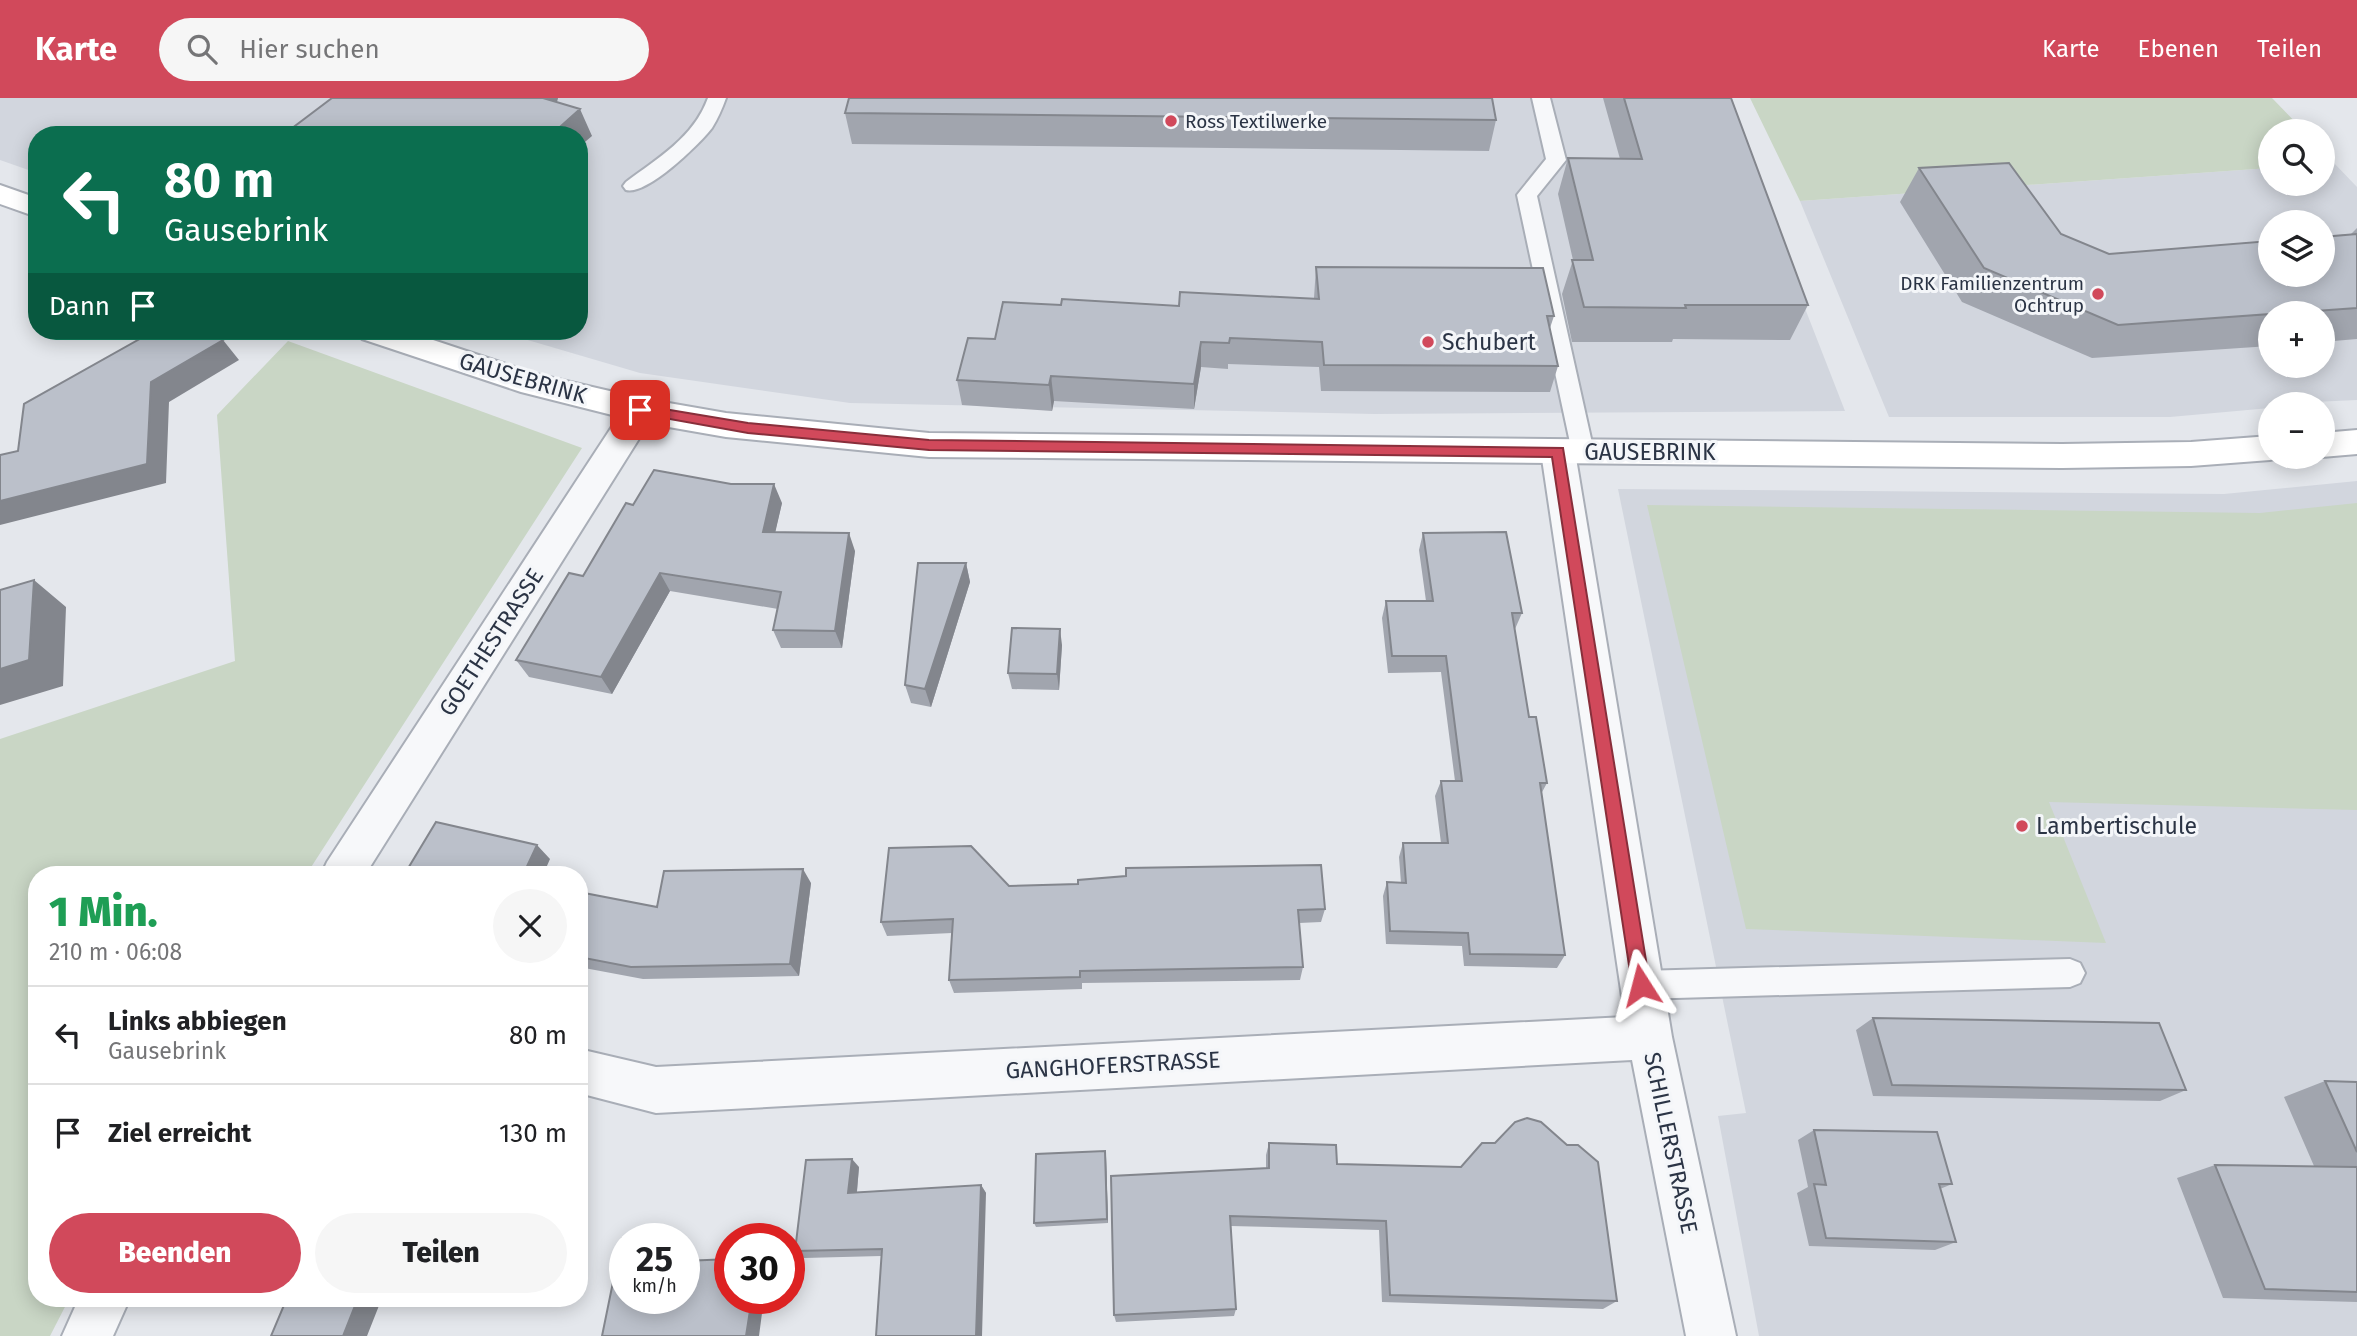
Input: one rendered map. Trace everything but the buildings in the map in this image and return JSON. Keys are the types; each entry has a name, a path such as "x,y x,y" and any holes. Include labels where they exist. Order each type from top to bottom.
{"main road":[{"path":"0,194 28,205"},
{"name":"GAUSEBRINK","path":"400,340 532,384 640,410 726,425 929,445 2062,456 2191,454 2258,449"},
{"path":"2335,444 2357,442"}],"street":[{"name":"GOETHESTRASSE","path":"348,866 640,410"},
{"name":"SCHILLERSTRASSE","path":"1571,452 1641,985 1711,1336"},
{"name":"GANGHOFERSTRASSE","path":"588,1073 656,1090 1650,1037"},
{"path":"87,1336 102,1307"}],"lane":[{"path":"633,186 695,136 715,108 717,98"},
{"path":"1541,98 1556,160 1527,195 1571,452"},
{"path":"1641,985 2070,973"}],"shaded area":[{"path":"0,98 1723,98 1845,411 1374,414 850,403 640,373 528,340 588,340 588,126 28,126 28,170 0,160"},
{"name":"DRK Familienzentrum Ochtrup","path":"2335,164 2357,187 2357,400 2335,401 2335,392 2258,392 2258,409 2170,417 1889,417 1800,201 2258,169 2258,196 2335,196"},
{"name":"Lambertischule","path":"2357,481 2357,1336 1759,1336 1718,1116 1746,1113 1618,489 2224,494"}],"green space":[{"path":"1750,98 2272,98 2292,119 2258,119 2258,169 1800,201"},
{"path":"288,341 582,448 312,866 28,866 28,1307 65,1307 50,1336 0,1336 0,739 235,661 217,415"},
{"path":"2357,503 2357,810 2049,802 2106,943 1746,929 1647,505 2260,513"}],"place":[{"name":"Ross Textilwerke","path":"1171,121"},
{"name":"DRK Familienzentrum Ochtrup","path":"2098,294"},
{"name":"Schubert","path":"1428,342"},
{"name":"Lambertischule","path":"2022,826"}],"route":[{"path":"640,410 748,428 929,445 1558,452 1641,985"}]}
